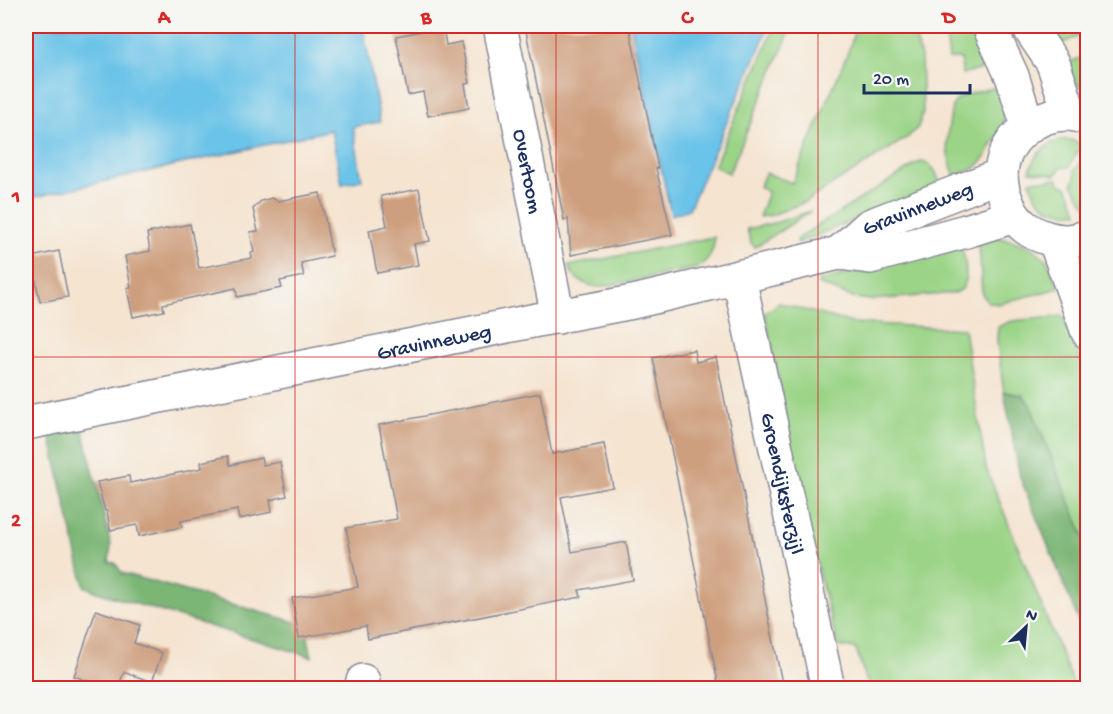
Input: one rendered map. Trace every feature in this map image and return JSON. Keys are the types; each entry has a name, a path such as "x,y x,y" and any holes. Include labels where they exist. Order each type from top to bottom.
{"street":[{"name":"Overtoom","path":"500,26 558,317"},
{"path":"989,26 1012,76 1028,126"},
{"path":"1028,26 1053,63 1079,116 1048,116 1028,126 1014,139 1005,156 1001,175 1004,197 1014,216 1026,228 1040,236 1055,241 1080,240 1088,236"},
{"name":"Gravinneweg","path":"839,254 869,226 1001,175"},
{"name":"Gravinneweg","path":"26,423 633,302 839,254 870,257 1014,216"},
{"path":"1055,241 1088,332"},
{"name":"Groendijksterzijl","path":"739,278 828,688"}],"green space":[{"path":"775,26 792,26 729,173 714,166"},
{"path":"855,26 913,26 921,58 923,112 918,127 908,137 805,202 772,215 759,217 768,192 759,187 765,174 792,183 846,57"},
{"path":"945,26 977,26 995,66 962,74 961,59 949,59"},
{"path":"1044,26 1087,26 1087,34 1057,45"},
{"path":"1087,56 1087,94 1072,78 1068,62"},
{"path":"1001,86 1006,106 1002,128 984,159 975,168 955,176 947,150 952,107 962,97"},
{"path":"1060,140 1071,140 1082,144 1069,167 1061,168 1056,175 1030,171 1040,151"},
{"path":"1087,154 1087,207 1072,184 1075,178 1074,171"},
{"path":"921,162 934,169 940,184 938,186 798,243 798,238"},
{"path":"1057,179 1060,184 1067,186 1078,212 1061,212 1047,207 1037,197 1030,181"},
{"path":"811,211 755,247 751,243 747,229"},
{"path":"714,237 710,255 697,268 600,287 581,281 573,275 568,266"},
{"path":"1000,238 1021,243 1040,254 1050,266 1059,288 998,304 988,302 982,294 977,242"},
{"path":"960,244 966,279 963,288 955,293 871,300 854,298 818,284 819,281"},
{"path":"779,303 852,323 964,329 986,468 1075,688 869,688 856,649 838,646 809,536 765,313"},
{"path":"1063,316 1087,378 1087,545 1030,405 1023,395 1004,392 997,341 998,327 1012,321"},
{"path":"1004,392 1023,395 1030,405 1087,545 1087,641 1020,477"},
{"path":"83,429 111,545 109,562 115,563 122,573 292,621 306,628 312,657 97,592 84,586 50,435"}],"water":[{"path":"26,26 363,26 380,122 353,127 362,180 342,184 331,130 26,199"},
{"path":"631,26 769,26 689,209 671,215"}],"building":[{"path":"525,26 629,26 658,168 656,168 672,235 571,255 568,219 564,220"},
{"path":"443,27 446,45 461,42 470,83 465,84 469,108 428,116 423,92 408,95 396,36"},
{"path":"419,189 430,241 414,244 418,265 377,273 369,230 387,226 381,196"},
{"path":"320,193 332,256 301,263 304,276 280,281 282,288 237,297 236,288 163,304 164,311 133,317 127,288 131,287 125,256 150,251 147,233 190,224 199,268 252,258 251,253 254,252 250,232 258,231 253,209 261,201 272,198 278,201"},
{"path":"59,251 68,297 40,302 31,257"},
{"path":"694,350 696,362 716,357 783,688 719,688 653,358"},
{"path":"540,393 552,454 604,444 613,487 561,497 572,552 626,542 633,580 579,590 581,597 368,639 366,626 299,638 292,598 358,587 346,528 397,519 379,425"},
{"path":"228,456 230,465 261,458 263,465 280,462 287,496 270,500 272,512 239,519 237,510 181,521 182,527 139,536 137,525 110,530 107,511 105,511 97,482 129,476 130,483 202,468 201,462"},
{"path":"96,610 140,625 134,643 162,653 152,682 124,672 118,688 109,688 74,676"}]}
